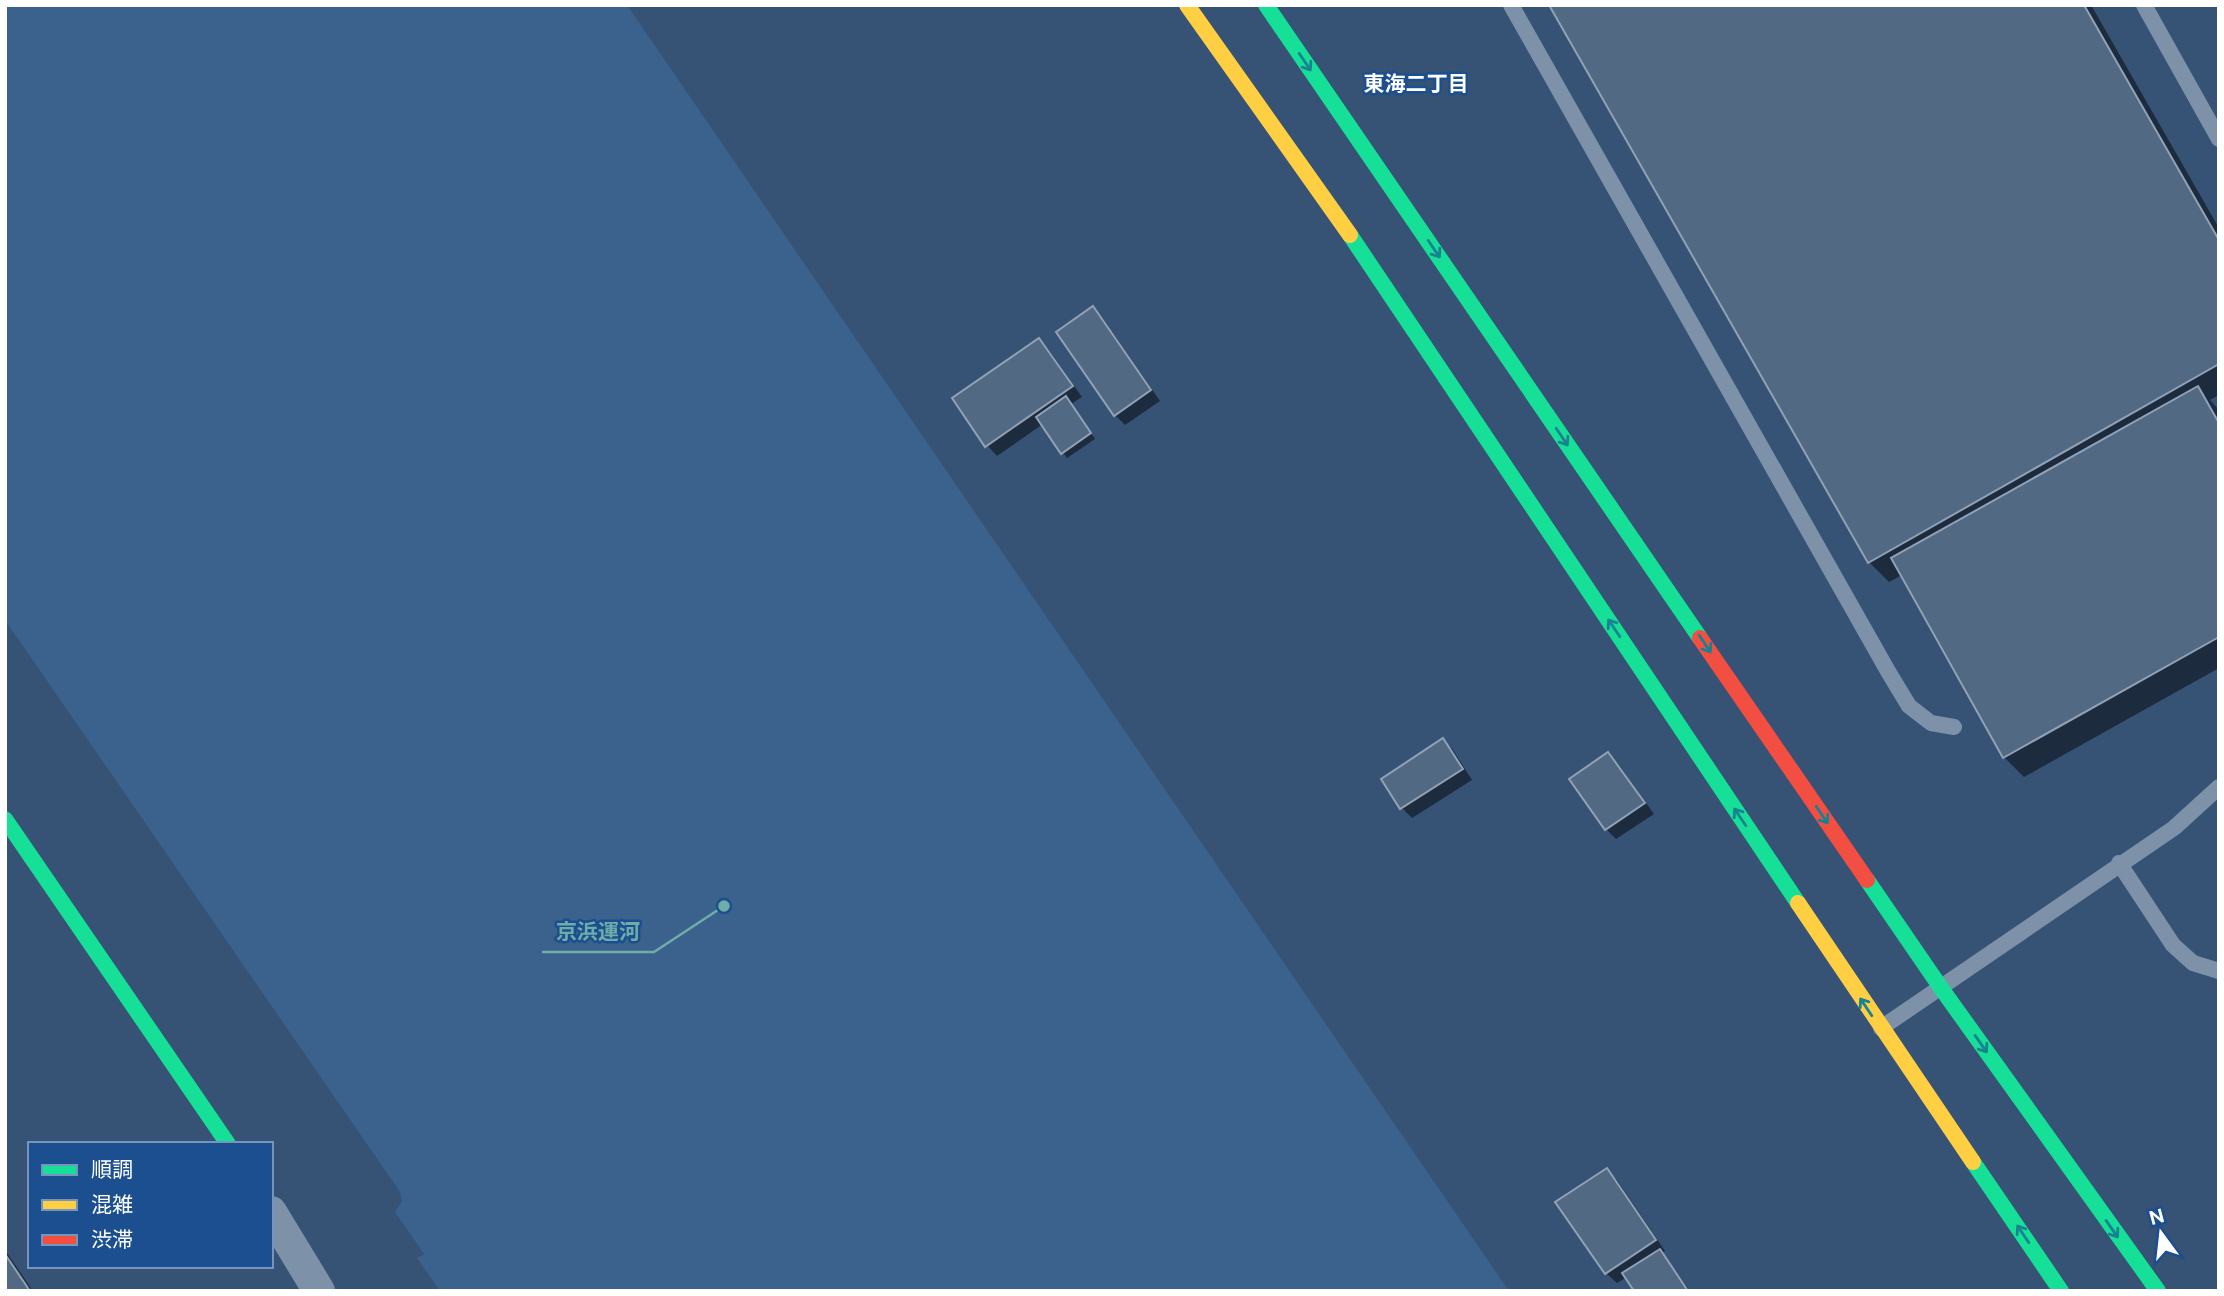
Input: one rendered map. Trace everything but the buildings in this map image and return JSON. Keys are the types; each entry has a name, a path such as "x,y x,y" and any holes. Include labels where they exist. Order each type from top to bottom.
{"street":[{"path":"1187,5 1383,281 1881,1028 2061,1291"},
{"path":"1266,5 1941,988 2158,1291"},
{"path":"5,820 227,1142"},
{"path":"273,1215 320,1291"}],"lane":[{"path":"1511,5 1895,684 1909,705 1931,723 1954,727"},
{"path":"2144,5 2219,139"},
{"path":"1881,1028 2119,863 2174,828 2219,787"},
{"path":"2119,863 2173,945 2193,963 2219,971"}],"water":[{"path":"5,5 627,5 1509,1291 440,1291 417,1258 424,1254 395,1212 402,1201 400,1192 5,620"}],"traffic: fast":[{"path":"1266,5 1700,638"},
{"path":"1350,235 1798,903"},
{"path":"5,819 227,1142"},
{"path":"1867,880 2158,1291"},
{"path":"1973,1162 2061,1291"}],"traffic: slow":[{"path":"1187,5 1350,235"},
{"path":"1798,903 1973,1162"}],"traffic: jam":[{"path":"1700,638 1867,880"}],"place":[{"name":"京浜運河","path":"724,906"}],"district":[{"name":"東海二丁目","path":"1416,84"}]}
